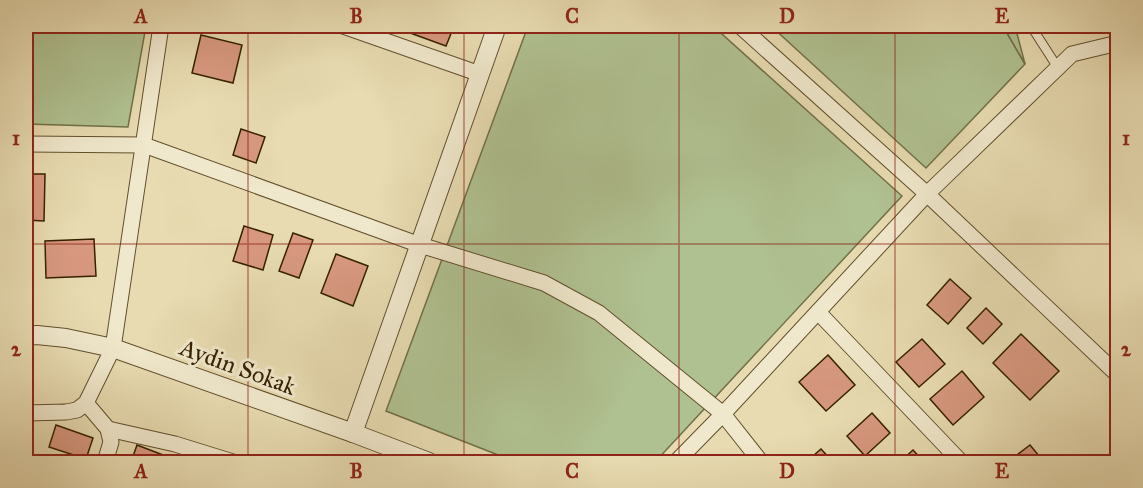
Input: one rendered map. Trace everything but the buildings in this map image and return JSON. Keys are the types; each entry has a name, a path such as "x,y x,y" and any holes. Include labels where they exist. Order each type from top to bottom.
{"street":[{"path":"26,413 66,412 77,410 86,404 113,348 161,26"},
{"path":"343,26 480,74"},
{"path":"353,433 497,26"},
{"path":"740,26 927,194 1118,375"},
{"path":"676,462 927,194 1072,54 1118,43"},
{"path":"26,144 144,145 420,245 544,283 599,313 723,414 761,462"},
{"path":"818,312 961,462"},
{"name":"Aydin Sokak","path":"26,336 66,338 113,348 429,462"},
{"path":"86,404 108,429 111,442 105,462"},
{"path":"108,429 175,444 233,462"}],"lane":[{"path":"1031,26 1058,68"}],"green space":[{"path":"26,26 146,26 128,127 26,124"},
{"path":"528,26 713,26 902,196 655,462 516,462 386,411"},
{"path":"771,26 1003,26 1025,64 926,168"},
{"path":"1003,26 1015,26 1025,64"}]}
